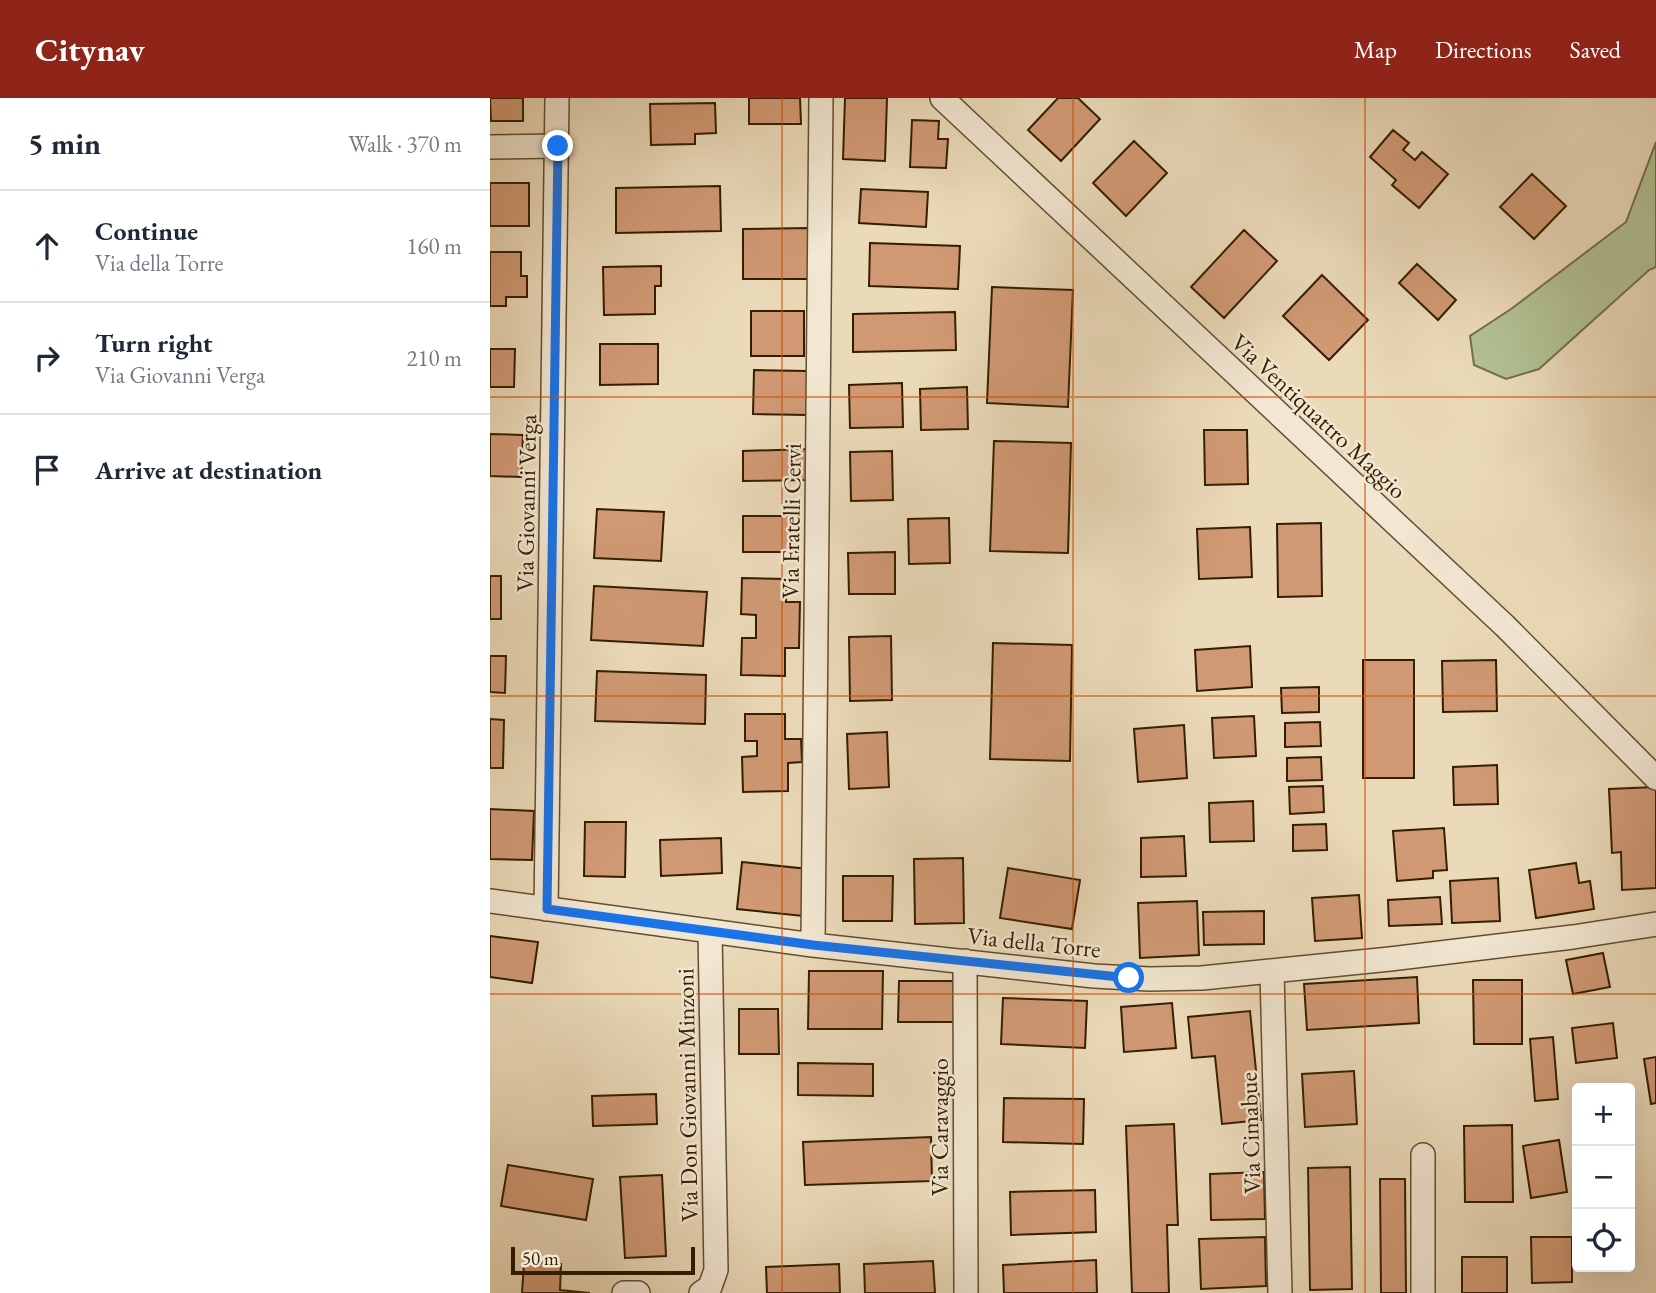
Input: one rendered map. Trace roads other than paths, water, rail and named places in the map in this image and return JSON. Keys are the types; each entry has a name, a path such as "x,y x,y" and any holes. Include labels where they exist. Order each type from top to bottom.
{"street":[{"name":"Via Giovanni Verga","path":"547,909 557,98"},
{"name":"Via Fratelli Cervi","path":"813,945 821,98"},
{"name":"Via Ventiquattro Maggio","path":"942,98 1505,626 1656,778"},
{"path":"490,147 558,146"},
{"name":"Via della Torre","path":"490,901 813,945 1094,976 1149,979 1202,978 1272,971 1573,937 1656,923"},
{"name":"Via Don Giovanni Minzoni","path":"708,1284 710,931"},
{"name":"Via Caravaggio","path":"965,961 966,1293"},
{"name":"Via Cimabue","path":"1272,971 1280,1293"},
{"path":"1423,1154 1423,1293"},
{"path":"708,1284 731,1293"},
{"path":"624,1293 638,1293"}]}
